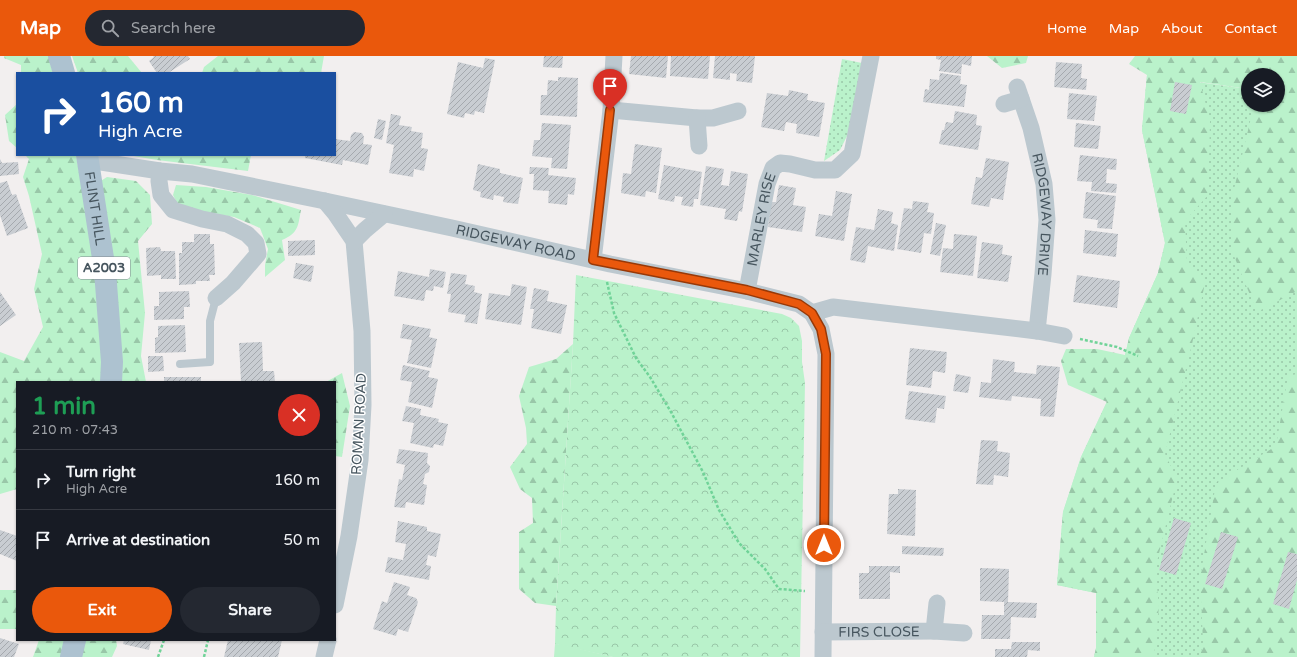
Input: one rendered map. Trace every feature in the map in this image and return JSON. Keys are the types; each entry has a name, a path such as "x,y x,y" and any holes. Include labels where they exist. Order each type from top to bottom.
{"main road":[{"path":"59,56 64,72"},
{"name":"FLINT HILL","path":"87,157 105,271 112,362 111,381"},
{"path":"71,657 75,641"}],"street":[{"path":"593,260 610,110 614,56"},
{"name":"MARLEY RISE","path":"747,290 767,184 773,168 780,163 815,170 835,170 852,154 870,56"},
{"name":"RIDGEWAY DRIVE","path":"1004,104 1019,93 1031,128 1044,184 1047,220 1037,331"},
{"path":"610,110 697,118 713,118 738,111"},
{"path":"697,118 699,146"},
{"name":"RIDGEWAY ROAD","path":"87,157 160,171 192,174 325,201 610,264 747,290 799,304 812,313"},
{"path":"160,171 159,181 161,195 173,210 202,219 227,224 247,234 256,243 258,254 233,283 216,298"},
{"name":"ROMAN ROAD","path":"325,201 354,241 362,331 362,412 360,460 350,529 336,600"},
{"path":"354,241 384,214"},
{"path":"823,657 826,354 821,329 812,313 833,307 1037,331 1064,336"},
{"name":"FIRS CLOSE","path":"934,631 938,603"},
{"name":"FIRS CLOSE","path":"823,632 934,631 964,633"},
{"path":"324,657 328,641"}],"lane":[{"path":"180,364 210,362 210,321 216,298"}],"path":[{"path":"610,264 606,281 614,313 636,358 650,377 671,412 703,472 719,510 739,543 764,569 780,589 824,592"},
{"path":"1064,336 1117,347 1138,356"},
{"path":"158,657 164,641"},
{"path":"204,657 208,641"}],"green space":[{"path":"4,56 48,56 53,72 21,72 21,65 4,58"},
{"path":"72,56 128,56 141,72 78,72"},
{"path":"218,56 324,56 321,72 202,72 204,67"},
{"path":"987,56 1028,56 1026,63 1002,68"},
{"path":"1135,56 1297,56 1297,291 1257,312 1232,251 1231,202 1252,112 1285,112 1285,68 1241,68 1241,88 1200,82 1210,121 1208,195 1185,221 1187,263 1205,283 1192,344 1165,454 1177,479 1155,570 1159,606 1154,657 1094,657 1096,648 1096,593 1057,585 1063,512 1081,457 1107,402 1068,385 1061,361 1066,349 1097,349 1125,355 1129,338 1158,273 1165,243 1142,130 1147,75 1129,64"},
{"path":"842,59 862,63 849,132 840,150 824,161"},
{"path":"1147,75 1241,88 1241,112 1285,112 1285,102 1297,96 1297,657 1094,657 1096,648 1096,593 1057,585 1063,512 1081,457 1122,369 1129,338 1158,273 1165,243 1142,130"},
{"path":"16,105 16,147 9,141 5,115"},
{"path":"26,156 76,156 95,260 103,360 101,381 16,381 16,489 0,494 0,352 24,361 43,327 34,289 42,254 29,196 23,177 29,159"},
{"path":"134,156 251,156 248,171"},
{"path":"107,177 136,181 150,195 152,224 138,241 145,313 141,356 146,381 119,381 99,182"},
{"path":"176,185 206,187 252,195 301,210 297,228 292,234 282,240 285,260 265,277 265,265 268,249 260,228 234,217 197,211 178,205 173,195"},
{"path":"576,275 782,314 791,318 799,326 802,341 802,362 805,383 800,657 613,657 555,644"},
{"path":"573,344 556,606 535,603 519,589 519,532 533,523 532,498 520,489 510,467 527,444 526,428 519,396 529,367 556,359"},
{"path":"342,373 350,406 342,457 336,456 336,381 328,381"},
{"path":"1297,374 1297,657 1200,657 1203,642 1200,579 1216,483 1276,446 1288,376"},
{"path":"0,590 16,590 16,629 0,629"},
{"path":"39,641 67,641 62,657 33,657"},
{"path":"81,641 116,641 117,646 112,657 77,657"},
{"path":"555,644 563,645 613,657 554,657"}],"building":[{"path":"153,56 188,56 190,59 170,72 156,72 149,61 154,57"},
{"path":"544,56 563,56 562,68 543,67"},
{"path":"631,56 668,56 666,78 629,74"},
{"path":"671,56 710,56 708,79 670,76"},
{"path":"715,56 755,56 752,83 736,81 737,74 730,73 730,80 713,78"},
{"path":"936,56 972,56 971,66 962,64 961,74 939,71 941,60 936,59"},
{"path":"485,58 495,60 484,113 475,111 474,115 465,113 464,118 447,114 458,62 483,68"},
{"path":"1056,62 1082,64 1081,78 1087,79 1086,90 1054,87"},
{"path":"940,73 961,76 960,84 967,85 964,107 923,102 925,89 929,90 930,79 939,80"},
{"path":"558,77 578,78 577,117 540,115 541,95 547,95 548,80 558,81"},
{"path":"1175,82 1192,85 1186,114 1170,111"},
{"path":"789,90 808,94 807,100 825,103 819,137 796,133 797,124 786,122 784,131 761,127 767,93 788,96"},
{"path":"1069,93 1097,96 1094,121 1067,119"},
{"path":"955,111 977,115 976,125 982,126 978,150 939,144 942,130 944,130 946,122 953,123"},
{"path":"391,114 401,116 399,125 412,127 411,131 423,133 421,148 428,149 424,171 414,169 413,177 389,173 394,145 386,143"},
{"path":"378,119 386,121 382,140 374,138"},
{"path":"542,123 571,125 567,169 551,168 552,158 532,156 534,140 540,140"},
{"path":"1076,123 1101,126 1098,149 1074,147"},
{"path":"354,132 362,133 364,137 363,144 372,145 368,165 343,160 342,165 305,158 305,156 336,156 336,139 350,141 351,135"},
{"path":"635,144 662,148 656,193 646,191 645,197 621,193 623,173 631,174"},
{"path":"1080,155 1117,159 1116,170 1107,169 1106,183 1117,184 1116,193 1091,191 1092,182 1077,181"},
{"path":"986,158 1009,162 1003,200 991,198 989,207 971,204 976,177 982,178"},
{"path":"0,159 2,163 18,162 19,174 0,176"},
{"path":"478,164 500,169 500,173 523,178 518,204 503,202 504,197 494,195 493,200 480,197 481,192 473,190"},
{"path":"664,165 702,172 698,199 694,199 693,207 681,205 683,197 675,196 674,202 658,199"},
{"path":"706,166 724,169 721,185 729,186 731,171 748,174 742,212 739,211 737,221 724,219 726,209 700,205"},
{"path":"530,167 549,168 548,175 576,178 574,195 568,194 567,205 548,203 549,191 533,190 534,174 529,174"},
{"path":"7,181 12,195 16,194 28,228 7,236 0,215 0,183"},
{"path":"779,185 796,188 793,205 806,207 802,232 768,227 771,202 776,202"},
{"path":"836,191 852,194 844,241 815,236 819,214 832,216"},
{"path":"1086,192 1116,196 1112,229 1097,228 1098,220 1083,218"},
{"path":"913,201 929,203 927,212 934,213 931,234 924,233 921,253 897,249 904,208 912,209"},
{"path":"878,209 893,212 891,223 898,225 894,251 868,246 865,263 850,260 856,227 874,230"},
{"path":"936,223 946,225 940,256 930,254"},
{"path":"1085,230 1118,234 1116,257 1083,253"},
{"path":"194,234 210,234 210,244 214,244 215,275 209,275 210,281 196,281 196,284 179,285 179,253 182,253 182,242 194,242"},
{"path":"954,234 977,236 973,276 940,272 943,248 953,249"},
{"path":"315,240 315,255 288,256 288,241"},
{"path":"982,242 1003,245 1002,254 1012,256 1008,282 977,278"},
{"path":"160,247 161,251 175,251 176,279 161,279 161,275 147,276 146,248"},
{"path":"296,263 314,266 311,282 293,278"},
{"path":"430,269 446,272 443,288 434,286 433,291 426,290 424,301 394,296 398,271 429,277"},
{"path":"451,273 467,275 465,284 475,286 474,292 482,294 477,324 464,322 466,315 448,312 451,294 447,294"},
{"path":"1077,275 1120,281 1117,308 1073,302"},
{"path":"512,284 527,287 521,325 485,319 489,293 510,296"},
{"path":"534,288 549,291 547,301 567,305 561,334 531,328 534,309 530,309"},
{"path":"189,291 190,307 184,307 184,319 154,320 154,306 159,306 159,292"},
{"path":"0,292 16,315 0,326"},
{"path":"403,324 431,329 429,337 437,339 431,368 407,363 412,340 400,338"},
{"path":"185,325 186,352 155,353 155,338 158,337 158,326"},
{"path":"262,342 263,371 274,371 275,381 241,381 239,343"},
{"path":"910,348 947,352 945,373 933,371 931,388 906,385"},
{"path":"148,356 163,356 164,371 148,372"},
{"path":"993,359 1015,362 1014,372 1036,374 1037,365 1060,367 1054,417 1040,416 1041,399 1012,396 1011,401 979,397 981,382 991,383"},
{"path":"403,365 430,371 428,377 438,379 432,408 408,402 412,382 400,380"},
{"path":"956,374 971,377 968,393 953,391"},
{"path":"164,377 201,377 201,381 164,381"},
{"path":"909,391 946,396 944,409 937,408 935,423 905,419"},
{"path":"406,406 421,409 420,415 439,419 438,422 448,424 443,446 434,444 433,448 410,443 414,423 402,421"},
{"path":"981,440 998,441 997,451 1010,453 1008,477 994,475 993,485 976,484"},
{"path":"399,449 428,453 427,463 430,466 429,472 425,474 423,484 427,485 424,505 406,502 405,508 394,507 399,479 402,480 405,465 396,463"},
{"path":"898,489 916,490 915,536 887,534 889,494 898,494"},
{"path":"1174,518 1191,523 1176,575 1159,570"},
{"path":"398,521 427,527 427,531 441,534 436,557 428,555 426,565 431,566 429,580 385,572 388,557 403,560 406,544 395,542"},
{"path":"0,530 16,536 16,561 0,554"},
{"path":"1221,532 1238,537 1222,589 1205,584"},
{"path":"902,546 944,548 943,556 902,554"},
{"path":"1288,552 1297,554 1297,580 1289,609 1273,604"},
{"path":"869,566 900,566 900,573 890,572 890,599 859,599 859,573 869,573"},
{"path":"980,568 1009,569 1008,602 1037,603 1036,618 1011,617 1010,639 981,639 982,615 1004,615 1004,602 980,601"},
{"path":"394,582 410,587 407,595 416,598 418,602 408,632 398,629 396,636 373,629 382,601 387,603"},
{"path":"0,638 19,644 14,657 0,657"},
{"path":"124,641 151,641 149,650 123,644"},
{"path":"228,641 282,641 278,657 224,657"},
{"path":"1012,642 1040,642 1040,651 1028,650 1027,657 995,657 995,649 1011,649"}],"route":[{"path":"610,110 593,260 747,290 799,304 812,313 821,329 826,354 824,545"}]}
